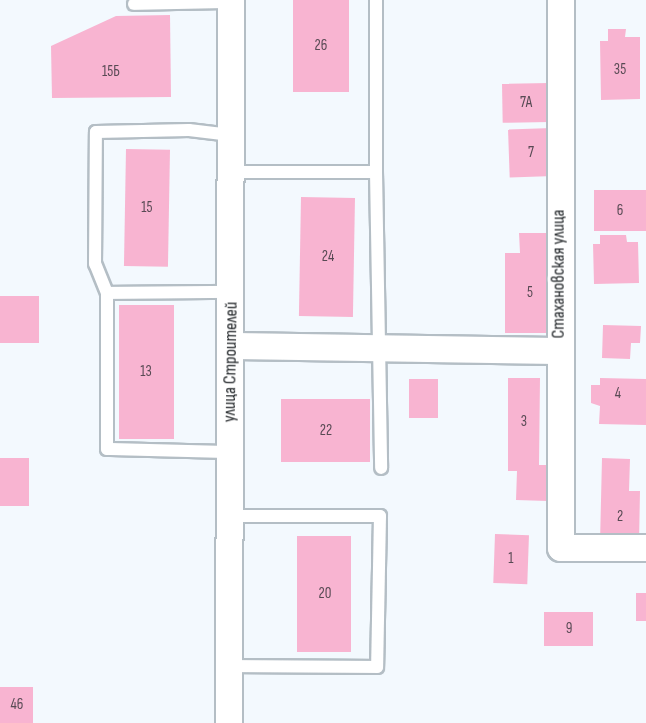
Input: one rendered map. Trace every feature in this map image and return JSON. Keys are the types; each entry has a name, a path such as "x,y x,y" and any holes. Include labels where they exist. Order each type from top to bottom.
{"street":[{"name":"Стахановская улица","path":"561,0 559,351 561,548 646,548"},
{"name":"улица Строителей","path":"229,723 232,346 231,1"},
{"path":"232,346 559,351"}],"lane":[{"path":"376,0 376,172 381,468"},
{"path":"134,4 231,1"},
{"path":"230,452 107,449 107,293 95,264 96,132 189,130 231,135"},
{"path":"231,172 376,172"},
{"path":"107,293 232,292"},
{"path":"229,516 380,516 377,667 229,666"}],"building":[{"path":"293,0 349,0 349,92 293,92"},
{"path":"170,15 171,97 52,98 51,46 116,16"},
{"path":"608,29 626,29 625,37 640,37 640,99 601,100 600,41 608,41"},
{"path":"549,83 550,122 503,123 502,84"},
{"path":"552,128 554,176 510,178 508,130"},
{"path":"126,149 170,150 168,267 124,266"},
{"path":"594,190 646,190 646,231 594,231"},
{"path":"301,197 355,198 353,317 299,316"},
{"path":"519,233 555,233 556,333 505,333 505,253 520,253"},
{"path":"600,235 626,235 627,242 638,242 639,283 594,284 593,244 600,244"},
{"path":"0,296 39,296 39,343 0,343"},
{"path":"119,305 174,305 174,439 119,439"},
{"path":"603,325 641,326 640,343 631,343 630,359 602,358"},
{"path":"508,378 540,378 539,465 548,465 548,501 516,500 517,471 508,471"},
{"path":"600,378 646,379 646,425 599,424 600,406 591,403 591,385 600,385"},
{"path":"409,379 438,379 438,418 409,418"},
{"path":"281,399 370,399 370,462 281,462"},
{"path":"0,458 29,458 29,506 0,506"},
{"path":"602,458 630,459 629,491 640,491 639,544 600,543"},
{"path":"495,534 529,535 527,584 493,583"},
{"path":"297,536 351,536 351,652 297,652"},
{"path":"636,593 646,593 646,621 636,621"},
{"path":"544,612 593,612 593,646 544,646"},
{"path":"0,687 33,687 33,723 0,723"}]}
